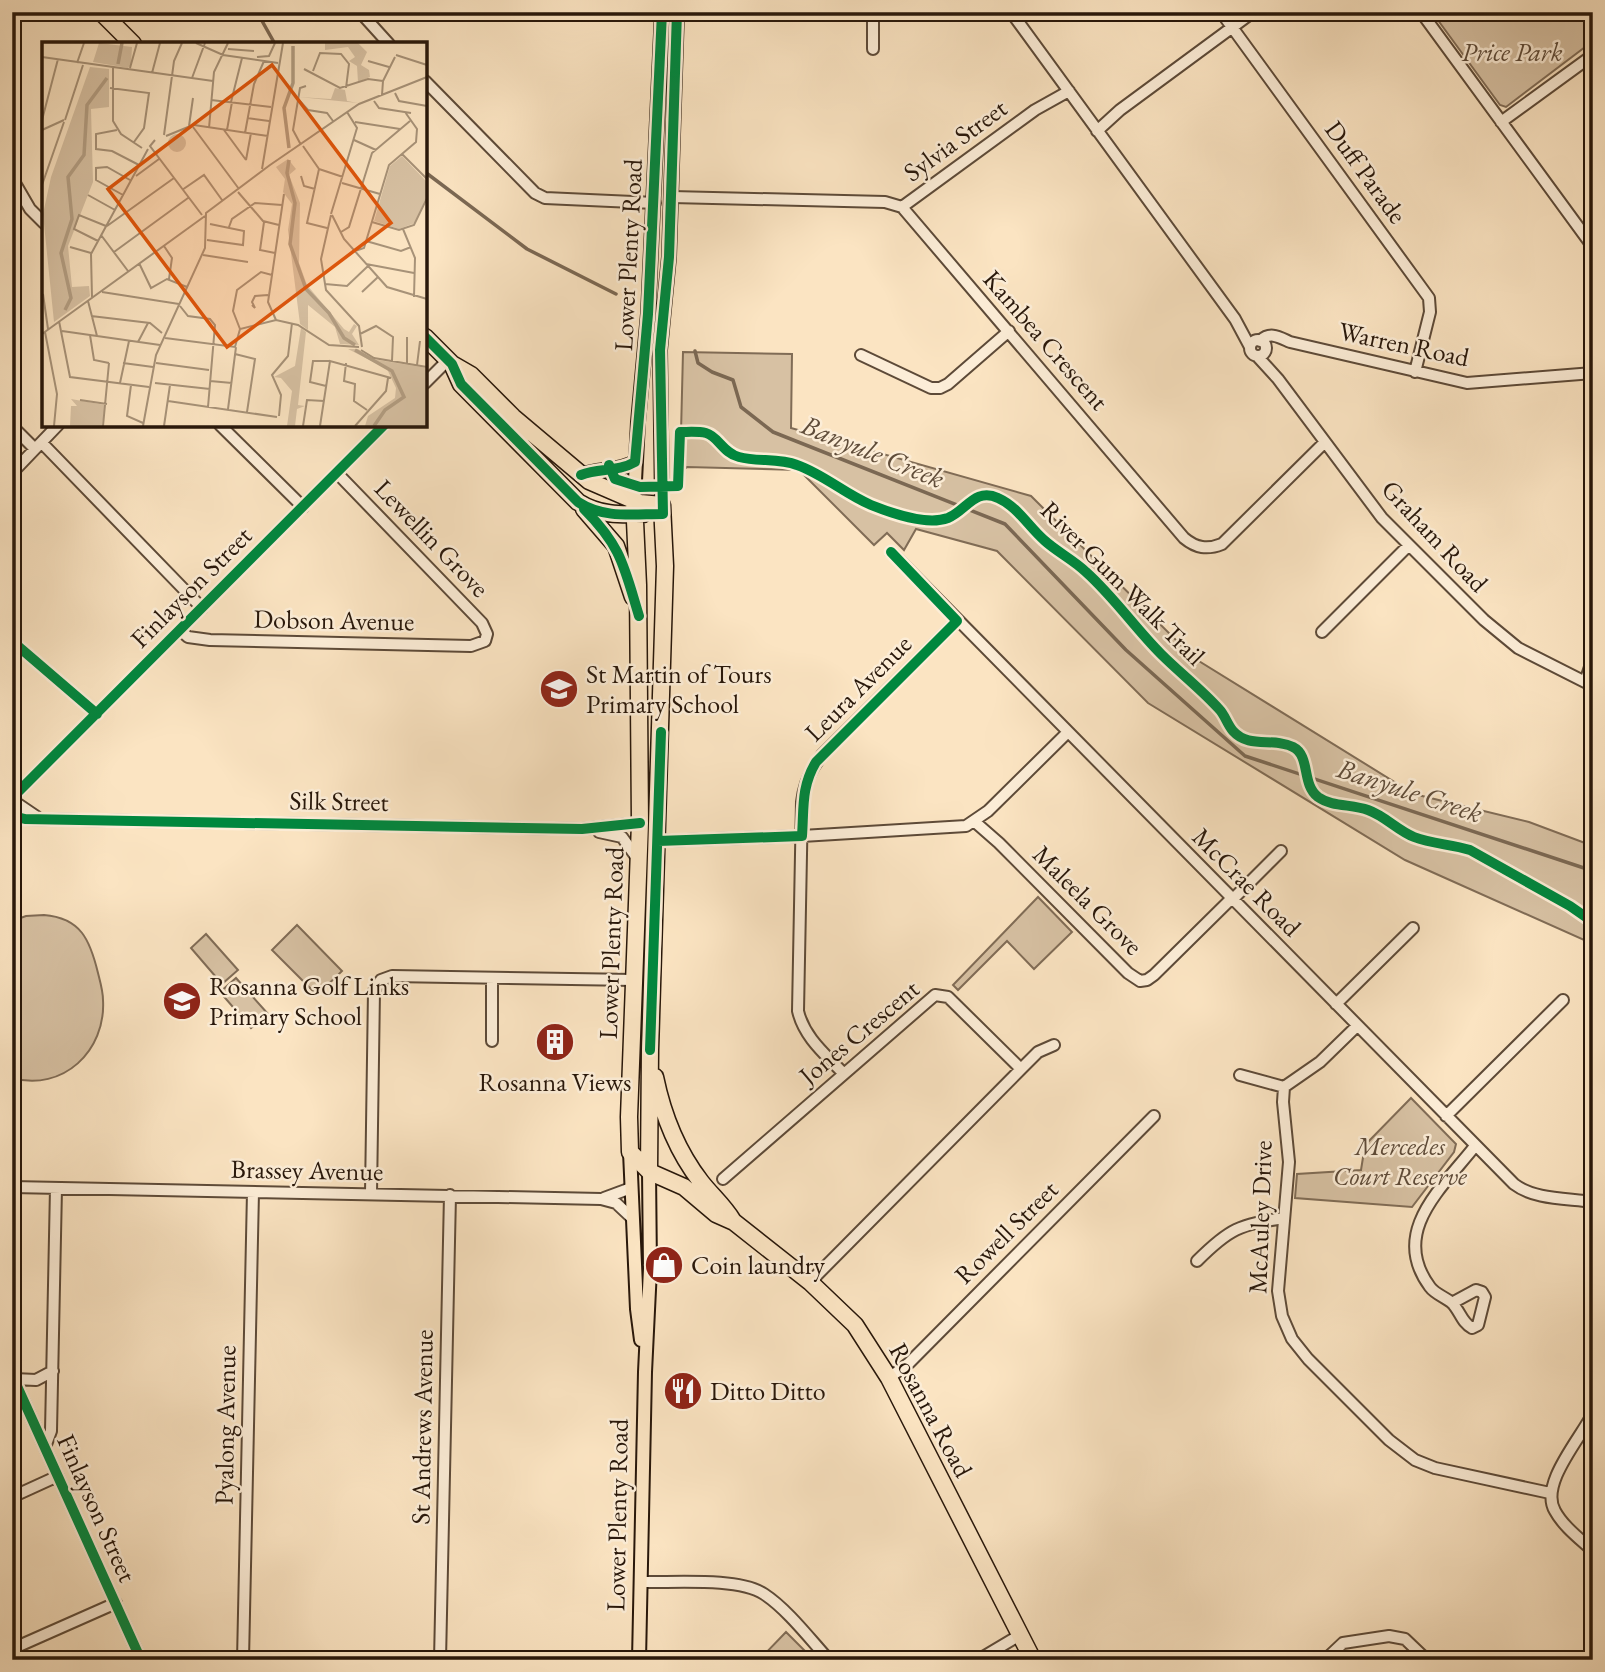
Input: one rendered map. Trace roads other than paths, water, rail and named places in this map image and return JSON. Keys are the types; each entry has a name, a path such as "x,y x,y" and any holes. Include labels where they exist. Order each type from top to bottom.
{"highway":[{"path":"101,12 131,42"},
{"path":"427,339 450,362 471,375 513,417 581,475 634,507"},
{"path":"450,362 461,384 596,520 616,546 639,616"},
{"path":"568,493 582,505 612,515 634,507 663,510"},
{"name":"Lower Plenty Road","path":"630,1151 640,823 638,556 634,507"},
{"name":"Lower Plenty Road","path":"649,1171 663,510"},
{"path":"638,556 648,534 653,533 663,538"},
{"name":"Rosanna Road","path":"650,1050 664,1114 683,1156 734,1223"},
{"path":"629,1117 640,1116 649,1102"},
{"path":"630,1151 672,1148 683,1156"},
{"name":"Rosanna Road","path":"630,1151 649,1171 681,1185 716,1214 734,1223 810,1282 855,1325 889,1378 1033,1660"}],"main road":[{"name":"Lower Plenty Road","path":"634,507 635,462 655,203 662,12"},
{"name":"Lower Plenty Road","path":"663,510 660,350 669,257 677,12"},
{"path":"581,475 596,469 623,468 635,462"},
{"name":"Lower Plenty Road","path":"630,1151 637,1309 645,1372"},
{"name":"Lower Plenty Road","path":"639,1660 645,1372 650,1269 649,1171"}],"street":[{"path":"360,12 387,42"},
{"path":"873,12 873,49"},
{"name":"Graham Road","path":"1011,12 1235,319 1259,347 1279,379 1372,506 1507,641 1589,684"},
{"name":"Duff Parade","path":"1221,12 1429,298 1430,312 1415,372"},
{"path":"1095,128 1253,12"},
{"path":"1421,12 1593,247"},
{"path":"1501,122 1593,55"},
{"path":"427,83 535,194 545,198 655,203"},
{"name":"Sylvia Street","path":"902,207 1066,87"},
{"path":"12,178 26,202 42,221"},
{"path":"672,197 885,202 902,207"},
{"name":"Kambea Crescent","path":"902,207 1184,538 1195,546 1210,548 1227,540 1325,442"},
{"path":"862,355 924,385 940,388 1009,331"},
{"name":"Warren Road","path":"1259,347 1290,342 1467,383 1593,373"},
{"path":"427,381 450,362"},
{"path":"12,426 38,446 202,608"},
{"path":"12,473 56,427"},
{"path":"222,427 303,507"},
{"name":"Finlayson Street","path":"15,807 30,781 382,427"},
{"name":"Lewellin Grove","path":"337,472 482,623 487,632 486,638"},
{"path":"1322,632 1409,545"},
{"name":"McCrae Road","path":"891,552 1475,1146 1523,1191 1593,1202"},
{"name":"Leura Avenue","path":"843,1073 805,1031 799,1011 803,793 816,762 957,621"},
{"name":"Dobson Avenue","path":"180,630 188,637 210,640 471,646 486,638"},
{"path":"12,641 97,714"},
{"path":"1589,684 1593,658"},
{"path":"658,841 954,827 975,822 1067,733"},
{"name":"Silk Street","path":"15,807 37,817 582,829 640,823"},
{"name":"Maleela Grove","path":"975,822 1128,974 1140,981 1154,975 1232,899"},
{"name":"Silk Street","path":"582,829 622,837 639,860"},
{"path":"1232,899 1281,851"},
{"path":"1335,1004 1413,928"},
{"path":"370,1194 375,987 381,980 387,976 634,980"},
{"path":"492,979 492,1041"},
{"name":"Jones Crescent","path":"723,1179 930,998 940,994 952,1000 1021,1069"},
{"path":"1446,1116 1563,1000"},
{"path":"1240,1074 1284,1087 1320,1062 1357,1026"},
{"path":"810,1282 1038,1052 1054,1045"},
{"name":"McAuley Drive","path":"1284,1087 1289,1162 1278,1279 1279,1304 1292,1339 1308,1359 1389,1440 1415,1460 1435,1468 1550,1493"},
{"name":"Rowell Street","path":"889,1378 909,1363 1154,1116"},
{"path":"1452,1303 1431,1289 1416,1262 1414,1236 1422,1213 1475,1146"},
{"name":"Brassey Avenue","path":"12,1187 601,1199 616,1203 632,1218"},
{"path":"45,1447 51,1433 56,1188"},
{"name":"Brassey Avenue","path":"601,1199 631,1188"},
{"name":"Pyalong Avenue","path":"243,1660 253,1192"},
{"name":"St Andrews Avenue","path":"440,1660 450,1195"},
{"path":"1197,1261 1220,1238 1236,1228 1284,1218"},
{"path":"13,1377 38,1380 53,1371"},
{"name":"Finlayson Street","path":"13,1377 141,1660"},
{"path":"1593,1413 1553,1480 1550,1493 1556,1513 1593,1551"},
{"path":"12,1497 58,1476"},
{"path":"640,1582 725,1584 757,1590 770,1599 829,1660"},
{"path":"12,1649 116,1603"},
{"path":"978,1660 1020,1635"},
{"path":"1325,1660 1343,1643 1389,1636 1405,1639 1427,1660"}],"waterway":[{"name":"Banyule Creek","path":"257,12 274,42"},
{"name":"Banyule Creek","path":"427,174 527,249 616,294"},
{"name":"Banyule Creek","path":"695,351 698,363 733,380 741,407 773,432 1005,524 1126,650 1245,756 1593,871"}],"place":[{"name":"St Martin of Tours Primary School","path":"559,689"},
{"name":"Rosanna Golf Links Primary School","path":"182,1001"},
{"name":"Rosanna Views","path":"555,1042"},
{"name":"Coin laundry","path":"664,1265"},
{"name":"Ditto Ditto","path":"683,1391"}],"park label":[{"name":"Price Park","path":"1512,52"},
{"name":"Mercedes Court Reserve","path":"1400,1161"}]}
